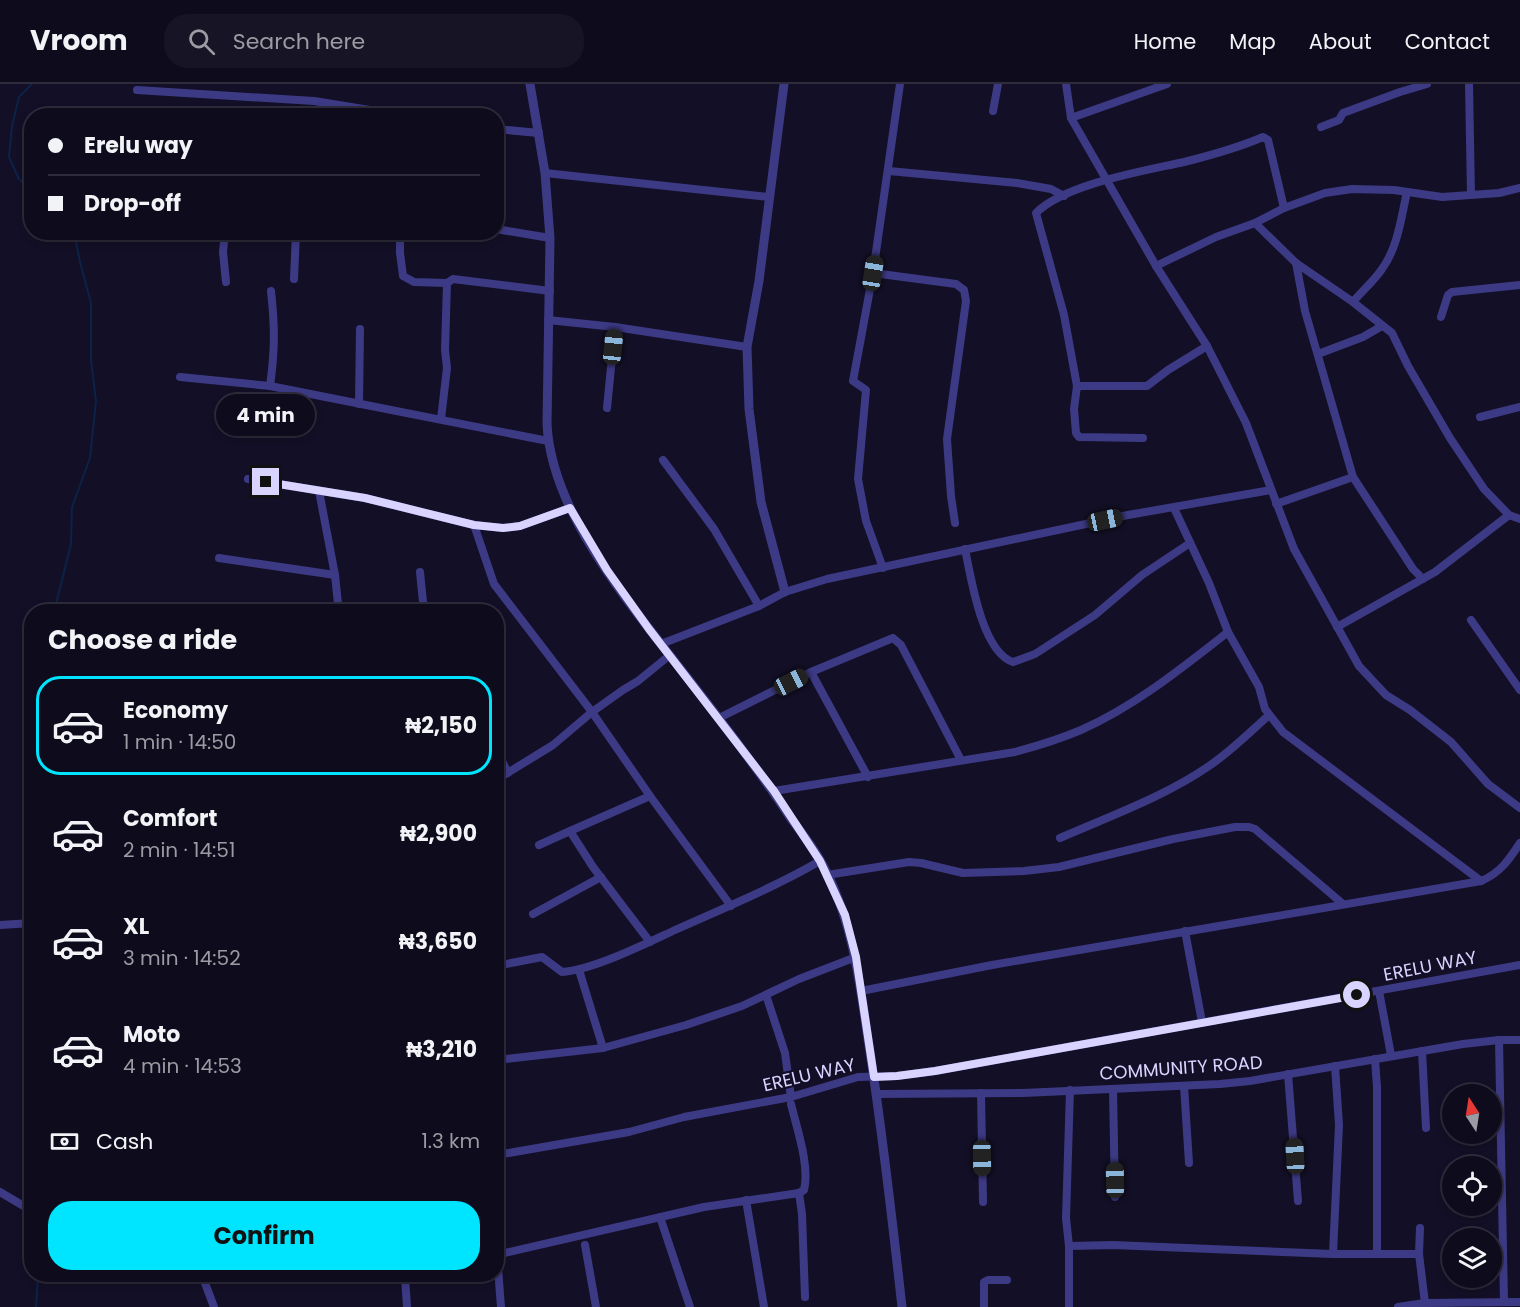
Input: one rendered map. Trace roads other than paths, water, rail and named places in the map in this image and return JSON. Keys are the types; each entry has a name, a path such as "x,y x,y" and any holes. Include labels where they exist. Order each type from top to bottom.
{"street":[{"path":"530,84 545,173 550,238 548,441 555,470 570,508 607,570 774,791 820,861 845,915 856,957 877,1094 902,1307"},
{"path":"784,84 759,281 747,347 749,409 761,502 785,592"},
{"path":"883,568 866,521 858,479 866,390 853,381 873,273 900,84"},
{"path":"993,111 998,84"},
{"path":"1066,84 1071,117 1156,266 1207,346 1239,408 1294,549 1359,666 1386,695 1410,710 1451,742 1488,784 1520,808"},
{"path":"1071,117 1167,84"},
{"path":"1321,127 1339,120 1343,113 1427,84"},
{"path":"1469,84 1471,195"},
{"path":"136,90 314,101 357,108"},
{"path":"504,130 538,133"},
{"path":"1143,438 1079,437 1076,433 1074,409 1077,386 1064,315 1036,213 1064,196 1106,180 1246,145 1263,137 1268,140 1284,208"},
{"path":"888,171 1017,183 1051,189 1064,196"},
{"path":"545,173 769,196"},
{"path":"1156,266 1216,237 1326,193 1352,189 1407,192 1442,197 1499,193 1520,188"},
{"path":"1353,302 1382,270 1391,252 1407,192"},
{"path":"1255,223 1296,263 1353,302 1392,333 1408,366 1465,462 1484,489 1509,515 1520,519"},
{"path":"504,230 550,238"},
{"path":"224,240 226,282"},
{"path":"294,279 296,240"},
{"path":"400,240 404,276 414,282 447,283 453,279 550,291"},
{"path":"1296,263 1305,311 1353,477 1413,569 1423,579"},
{"path":"873,273 956,284 964,290 966,301 947,439 955,523"},
{"path":"441,419 447,368 445,350 447,283"},
{"path":"1441,317 1448,295 1452,292 1520,285"},
{"path":"270,386 275,353 271,291"},
{"path":"548,320 615,327 747,347"},
{"path":"1318,354 1363,337 1382,326"},
{"path":"608,408 615,327"},
{"path":"359,404 360,329"},
{"path":"1077,386 1148,386 1168,370 1207,346"},
{"path":"180,377 270,386 548,441"},
{"path":"1480,417 1520,407"},
{"path":"663,460 714,529 759,606"},
{"path":"1276,504 1353,477"},
{"path":"248,479 365,498 474,525 503,528 520,526 570,508"},
{"path":"661,644 759,606 785,592 827,579 1128,515 1271,490"},
{"path":"319,491 335,575 338,604"},
{"path":"1174,508 1209,583 1228,632 1256,681 1268,716 1283,732 1480,881"},
{"path":"1337,627 1443,567 1509,515"},
{"path":"474,525 494,584 592,712 731,906"},
{"path":"965,549 979,615 1000,654 1013,662 1035,654 1095,615 1142,574 1190,543"},
{"path":"219,558 335,575"},
{"path":"420,572 423,604"},
{"path":"1471,620 1520,690"},
{"path":"774,791 1015,752 1082,730 1154,687 1228,632"},
{"path":"718,718 811,672 885,640 895,639 961,760"},
{"path":"504,775 553,745 592,712 638,681 670,655"},
{"path":"811,672 868,777"},
{"path":"1060,837 1145,801 1210,766 1268,716"},
{"path":"504,765 508,773"},
{"path":"539,845 650,796"},
{"path":"827,875 909,862 963,873 1024,871 1059,867 1173,839 1249,826 1343,904"},
{"path":"570,831 650,942"},
{"path":"861,991 992,965 1480,881 1502,868 1520,843"},
{"path":"504,964 542,957 562,972 579,970 731,906 783,882 820,861"},
{"path":"533,914 601,877"},
{"path":"0,925 24,924"},
{"path":"1185,931 1202,1022"},
{"path":"504,1059 603,1048 717,1016 856,957"},
{"name":"ERELU WAY","path":"504,1154 613,1136 684,1117 791,1100 858,1077 897,1076 935,1071 1520,965"},
{"path":"579,970 603,1048"},
{"path":"1379,991 1391,1055"},
{"path":"504,1253 660,1217 746,1200 799,1193 804,1190 805,1170 784,1053 766,995"},
{"path":"1499,1040 1504,1302"},
{"name":"COMMUNITY ROAD","path":"877,1094 1113,1090 1240,1082 1391,1055 1499,1040 1520,1040"},
{"path":"1422,1051 1426,1128"},
{"path":"1375,1059 1377,1254"},
{"path":"1333,1254 1339,1125 1335,1066"},
{"path":"1288,1074 1298,1201"},
{"path":"1184,1086 1190,1163"},
{"path":"1069,1307 1069,1246 1066,1218 1070,1090"},
{"path":"1113,1090 1115,1197"},
{"path":"981,1093 983,1202"},
{"path":"0,1192 24,1206"},
{"path":"799,1193 805,1298"},
{"path":"746,1200 764,1307"},
{"path":"660,1217 690,1307"},
{"path":"1420,1228 1419,1254 1425,1304"},
{"path":"585,1245 596,1307"},
{"path":"1069,1246 1113,1245 1333,1254 1419,1254"},
{"path":"984,1307 984,1282 1007,1280"},
{"path":"205,1282 214,1307"},
{"path":"407,1307 409,1282"},
{"path":"499,1282 501,1307"},
{"path":"1398,1307 1425,1304 1520,1302"}],"waterway":[{"path":"24,183 19,179 9,157 12,126 19,97 32,84"},
{"path":"56,604 71,544 72,507 90,458 96,401 91,360 91,303 76,240"},
{"path":"23,1202 24,1148"},
{"path":"23,1208 24,1220"},
{"path":"36,1307 38,1282"}]}
